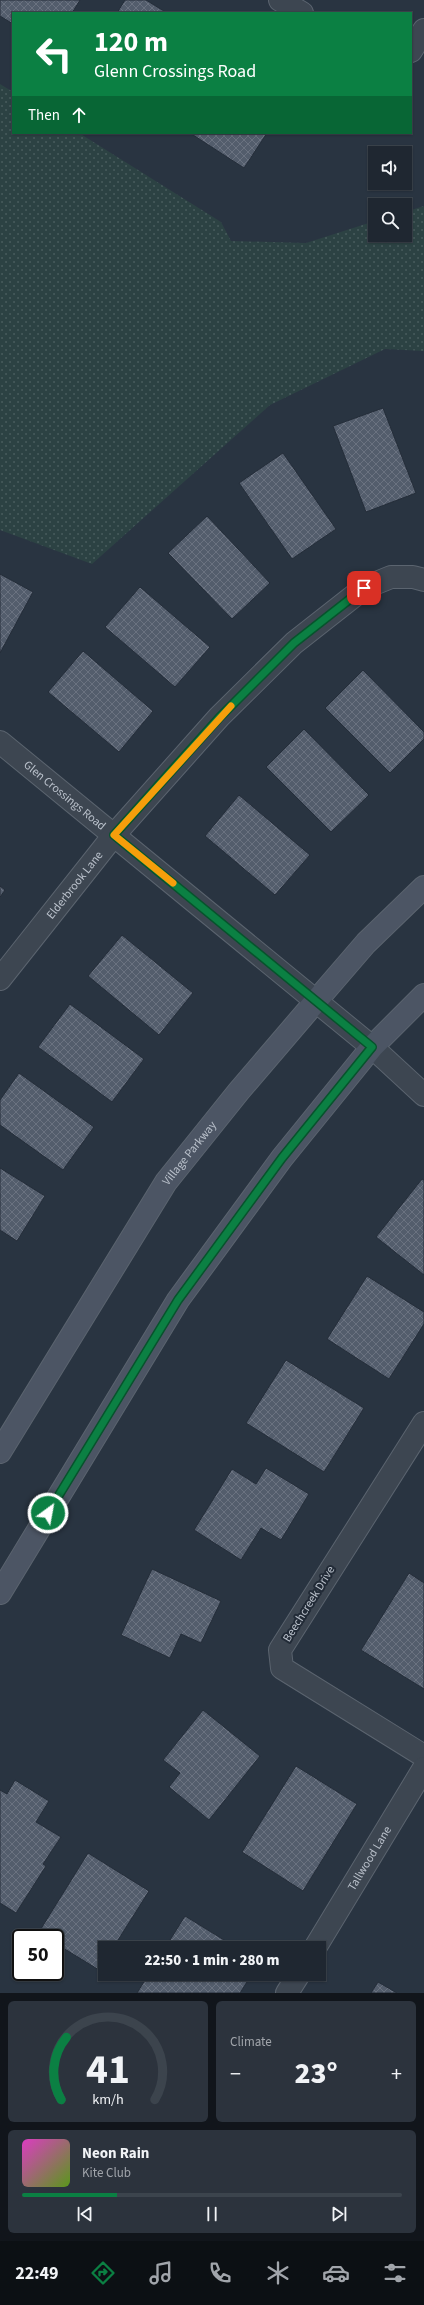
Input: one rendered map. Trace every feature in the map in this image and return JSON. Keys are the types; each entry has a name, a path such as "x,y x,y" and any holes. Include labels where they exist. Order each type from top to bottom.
{"main road":[{"name":"Village Parkway","path":"0,1452 166,1182 238,1091 316,1001 366,944 424,887"},
{"path":"0,1593 178,1300 282,1158 372,1047 424,995"}],"street":[{"path":"280,0 300,12"},
{"path":"412,49 424,30"},
{"name":"Elderbrook Lane","path":"0,979 114,835 219,718 294,643 364,588 391,576 413,577 424,580"},
{"name":"Glen Crossings Road","path":"0,742 372,1047 424,1095"},
{"name":"Beechcreek Drive","path":"424,1422 280,1650 282,1668 424,1756"},
{"name":"Tallwood Lane","path":"319,1941 424,1768"},
{"path":"287,1993 295,1981"}],"green space":[{"path":"0,84 12,91 12,134 81,134 221,222 231,241 306,243 368,223 368,242 412,242 412,210 424,206 424,351 385,349 270,405 92,564 0,530"}],"building":[{"path":"0,0 80,0 73,12 12,12 12,23 0,16"},
{"path":"125,0 146,0 165,12 118,12"},
{"path":"192,134 266,134 244,168"},
{"path":"383,408 416,493 366,512 333,426"},
{"path":"283,453 336,529 292,559 239,483"},
{"path":"207,516 270,583 232,619 168,553"},
{"path":"0,574 33,592 0,653"},
{"path":"140,587 210,647 175,687 105,627"},
{"path":"83,651 153,711 119,752 48,692"},
{"path":"363,670 424,732 424,739 390,773 325,708"},
{"path":"304,729 369,795 331,832 266,767"},
{"path":"239,795 310,855 275,895 205,836"},
{"path":"0,886 5,890 0,897"},
{"path":"122,935 193,993 159,1035 88,976"},
{"path":"70,1004 144,1059 112,1102 38,1047"},
{"path":"19,1073 94,1127 63,1170 0,1125 0,1100"},
{"path":"0,1168 45,1196 17,1241 0,1230"},
{"path":"422,1179 424,1180 424,1275 376,1237"},
{"path":"367,1276 424,1312 424,1324 389,1379 327,1339"},
{"path":"286,1360 364,1408 324,1472 246,1423"},
{"path":"266,1468 309,1494 281,1540 261,1528 241,1560 194,1530 232,1469 256,1484"},
{"path":"152,1569 221,1601 201,1643 181,1634 170,1658 121,1635"},
{"path":"409,1573 424,1583 424,1689 361,1650"},
{"path":"203,1710 260,1756 209,1820 169,1787 180,1773 163,1760"},
{"path":"296,1766 357,1804 303,1891 242,1852"},
{"path":"15,1780 49,1801 36,1822 61,1837 43,1864 46,1866 16,1913 0,1903 0,1790 7,1794"},
{"path":"88,1853 149,1891 117,1941 98,1941 98,1969 64,1949 64,1929 41,1929"},
{"path":"185,1916 226,1941 169,1941"},
{"path":"145,1981 248,1981 240,1993 137,1993"},
{"path":"378,1982 397,1993 371,1993"}],"slow traffic":[{"path":"173,883 114,835 231,706"}],"route":[{"path":"48,1513 178,1300 282,1158 372,1047 114,835 219,718 294,643 364,588"}]}
